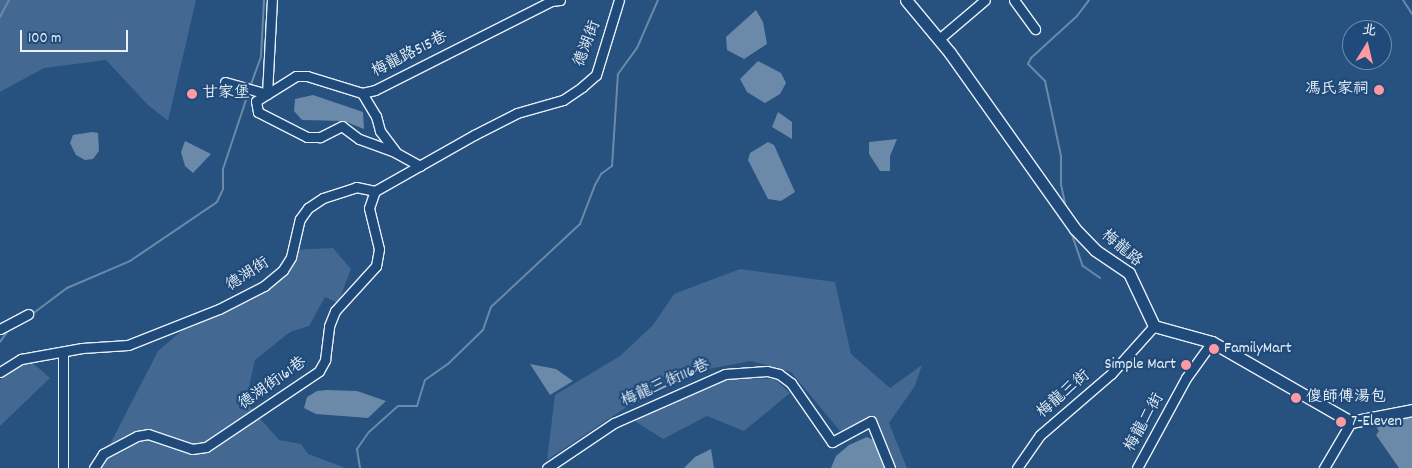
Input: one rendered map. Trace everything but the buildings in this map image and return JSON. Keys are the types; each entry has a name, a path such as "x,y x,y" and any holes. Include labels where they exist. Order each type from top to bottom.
{"street":[{"path":"267,94 272,0"},
{"name":"梅龍路515巷","path":"267,94 296,76 307,76 362,94 551,1 560,0"},
{"name":"德湖街","path":"0,372 21,360 63,352 128,345 244,298 283,270 292,257 300,219 308,208 323,198 356,186 375,191 517,113 563,100 596,75 619,0"},
{"name":"梅龍路","path":"906,0 940,39 1074,227 1095,250 1129,273 1154,326"},
{"path":"940,39 985,0"},
{"path":"1014,0 1036,29"},
{"path":"225,82 267,94"},
{"path":"267,94 256,101 258,112 307,137 320,137 342,126 359,139 395,152 420,166"},
{"path":"362,94 376,116 380,131 395,152"},
{"name":"德湖街161巷","path":"94,468 103,454 137,436 148,434 192,449 206,447 319,371 325,360 329,326 335,312 376,266 379,249 368,208 375,191"},
{"path":"0,329 28,314"},
{"path":"1154,326 1212,342 1351,422 1412,410"},
{"name":"梅龍三街","path":"1017,468 1040,436 1111,374 1154,326"},
{"name":"梅龍二街","path":"1137,468 1186,378 1212,342"},
{"path":"63,352 64,468"},
{"name":"梅龍三街116巷","path":"547,468 614,423 725,374 767,371 779,374 791,383 832,442 871,421 890,468"},
{"path":"1324,468 1351,422"}],"shaded area":[{"path":"0,0 196,0 168,121 147,104 106,60 44,68 0,92"},
{"path":"756,10 763,22 767,44 744,59 727,50 726,37"},
{"path":"758,61 781,73 786,83 780,94 765,103 747,92 740,79"},
{"path":"313,95 363,112 364,129 344,121 302,120 294,111 295,99"},
{"path":"778,112 792,122 792,139 772,127"},
{"path":"98,133 99,151 93,159 85,160 76,155 70,143 73,135"},
{"path":"897,139 890,156 890,171 880,171 869,154 869,142"},
{"path":"185,141 211,154 193,173 185,166 181,152"},
{"path":"768,142 774,145 795,192 781,201 768,199 748,160 750,153"},
{"path":"333,248 351,269 338,303 325,297 309,326 290,332 255,360 248,391 251,408 279,440 301,444 308,454 346,468 93,468 106,452 158,351 186,327 267,284 291,250"},
{"path":"740,269 835,282 851,354 890,388 922,365 915,386 889,423 907,468 896,468 876,424 840,431 791,372 751,361 708,369 625,408 547,460 555,395 620,356 653,325 674,294"},
{"path":"26,357 50,378 0,426 0,380"},
{"path":"530,364 556,369 573,381 550,395"},
{"path":"728,378 775,379 790,393 744,431 707,416 663,439 633,420"},
{"path":"317,391 357,391 386,401 368,418 316,414 304,408 307,397"},
{"path":"1412,416 1412,468 1399,468 1376,435 1379,431 1374,423 1384,419"},
{"path":"867,437 873,440 885,468 831,468 836,456 849,445"},
{"path":"711,449 714,468 684,468 695,457"}],"waterway":[{"path":"0,17 9,0"},
{"path":"250,87 261,56 264,0"},
{"path":"360,468 357,449 369,432 398,406 417,406 425,380 448,364 483,330 491,307 580,224 601,174 612,166 618,74 637,48 658,0"},
{"path":"1066,208 1061,184 1061,156 1045,81 1028,64 1031,58 1077,16 1089,0"},
{"path":"1403,0 1412,14"},
{"path":"31,315 67,288 130,261 217,202 223,189 223,169 249,91"},
{"path":"1071,232 1083,266 1100,278"},
{"path":"0,342 10,328"}],"place":[{"name":"馮氏家祠","path":"1379,90"},
{"name":"甘家堡","path":"192,94"},
{"name":"FamilyMart","path":"1214,349"},
{"name":"Simple Mart","path":"1186,365"},
{"name":"傻師傅湯包","path":"1296,398"},
{"name":"7-Eleven","path":"1341,422"}]}
